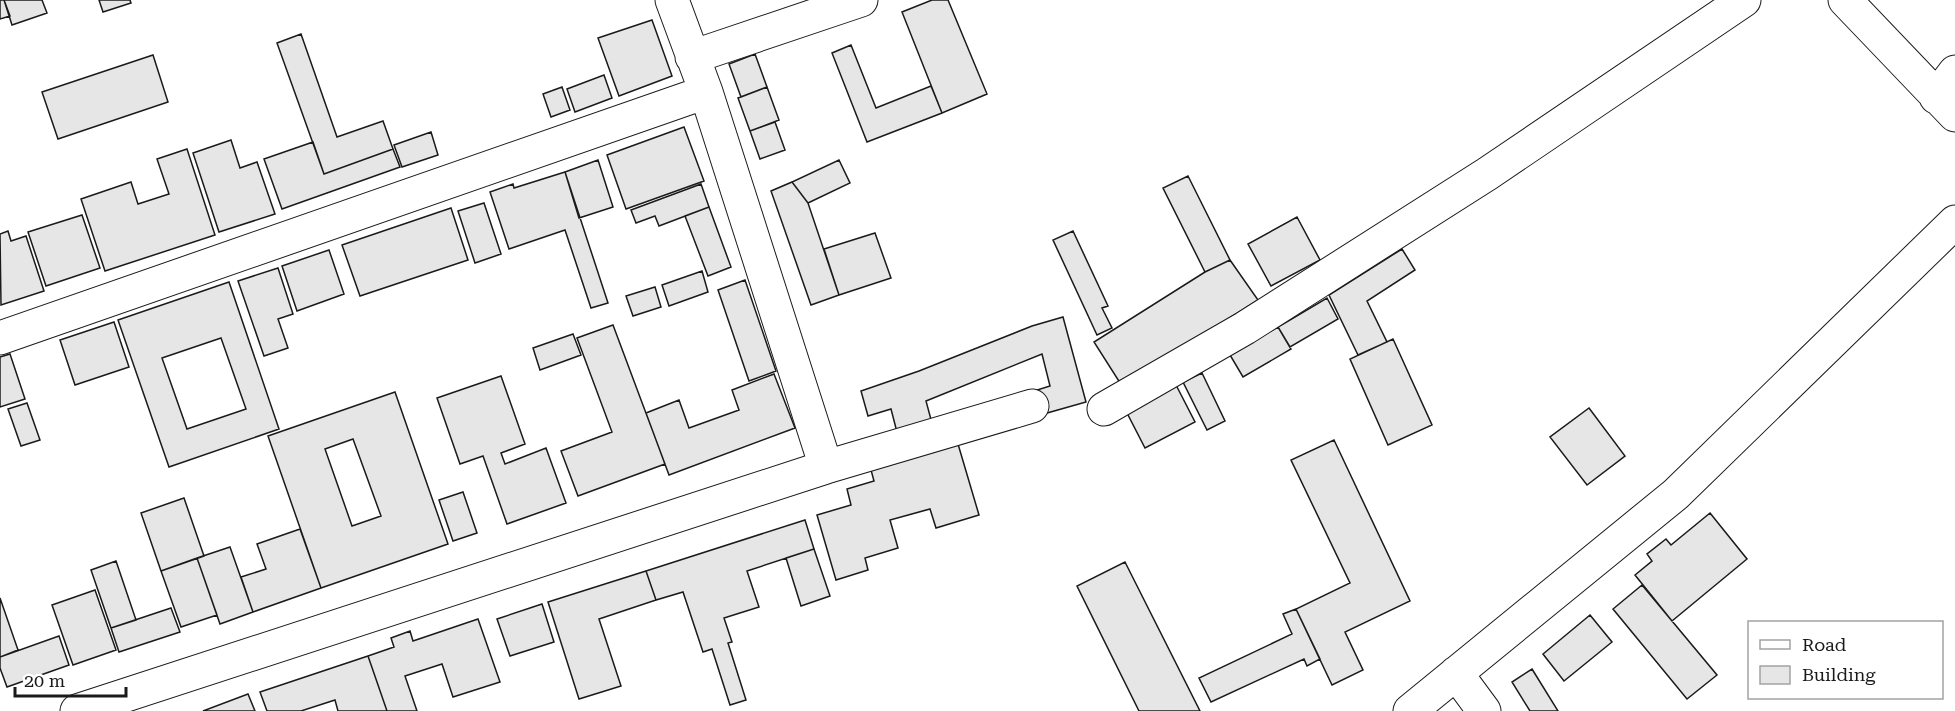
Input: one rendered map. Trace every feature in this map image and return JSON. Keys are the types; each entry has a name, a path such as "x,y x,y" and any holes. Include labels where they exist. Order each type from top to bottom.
{"street":[{"path":"672,0 706,92 826,467"},
{"path":"692,57 861,0"},
{"path":"1104,409 1245,328 1477,180 1744,0"},
{"path":"1845,0 1949,95"},
{"path":"0,338 706,92"},
{"path":"1410,711 1676,494 1955,222"},
{"path":"77,711 826,467 1032,406"},
{"path":"1456,673 1484,711"}],"building":[{"path":"0,0 4,0 10,16 0,19"},
{"path":"4,0 42,0 47,13 12,25"},
{"path":"99,0 130,0 131,3 103,12"},
{"path":"932,0 948,0 987,94 942,113 902,12"},
{"path":"652,20 672,76 619,96 598,38"},
{"path":"301,34 337,137 383,121 393,149 324,174 277,43"},
{"path":"851,45 876,108 931,86 942,113 867,142 832,53"},
{"path":"755,54 767,87 741,97 729,64"},
{"path":"153,55 168,102 58,139 42,92"},
{"path":"604,75 612,98 575,112 567,89"},
{"path":"562,87 570,110 551,117 543,94"},
{"path":"767,87 779,120 750,131 738,98"},
{"path":"775,122 785,150 760,159 750,131"},
{"path":"684,127 704,181 626,209 607,155"},
{"path":"431,132 438,155 402,167 394,145"},
{"path":"231,140 240,168 257,162 275,214 219,232 193,153"},
{"path":"313,142 324,174 393,149 400,167 282,209 264,159"},
{"path":"187,149 215,235 105,271 81,199 131,182 138,204 169,194 157,159"},
{"path":"598,160 613,207 579,218 565,172"},
{"path":"839,160 850,183 808,203 792,182"},
{"path":"565,172 608,303 591,308 565,230 509,249 490,192 513,184 514,188"},
{"path":"1188,176 1230,260 1205,272 1163,188"},
{"path":"792,182 808,203 839,295 811,305 771,191"},
{"path":"701,184 709,207 659,226 655,216 636,223 631,210"},
{"path":"484,203 501,254 475,263 458,211"},
{"path":"709,207 731,267 708,276 685,216"},
{"path":"451,208 468,260 360,296 342,245"},
{"path":"82,215 100,268 46,286 28,232"},
{"path":"1297,217 1320,260 1271,286 1248,244"},
{"path":"8,231 11,241 26,236 44,291 1,305 0,234"},
{"path":"1073,231 1108,306 1102,308 1112,328 1097,335 1053,240"},
{"path":"875,233 891,278 839,295 824,249"},
{"path":"1402,249 1415,270 1367,301 1387,342 1358,355 1329,295"},
{"path":"329,250 344,294 297,311 282,266"},
{"path":"1230,260 1258,300 1122,386 1094,342 1205,272"},
{"path":"278,268 293,314 278,319 288,348 264,356 238,281"},
{"path":"702,271 708,292 669,306 662,285"},
{"path":"745,280 776,371 749,381 718,290"},
{"path":"229,282 279,429 169,467 118,320","holes":["221,338 246,409 187,429 162,358"]},
{"path":"655,287 661,307 633,316 626,296"},
{"path":"1327,298 1338,319 1290,347 1278,327"},
{"path":"1063,317 1086,402 1040,415 1034,391 1050,386 1042,354 926,401 933,427 898,436 891,409 868,416 861,391 919,371 1032,326"},
{"path":"114,322 129,367 75,385 60,340"},
{"path":"613,325 665,464 578,496 561,451 612,432 577,338"},
{"path":"1278,327 1291,349 1243,377 1230,355"},
{"path":"573,334 581,355 540,370 533,348"},
{"path":"1393,339 1432,425 1388,445 1350,359"},
{"path":"10,354 25,399 0,407 0,357"},
{"path":"1202,373 1225,421 1207,430 1183,382"},
{"path":"774,374 795,428 669,475 646,413 679,400 689,428 739,410 732,390"},
{"path":"501,376 525,444 501,453 505,464 546,448 566,503 507,524 483,456 460,464 437,398"},
{"path":"1175,383 1195,422 1145,448 1125,409"},
{"path":"395,392 448,544 321,588 268,436","holes":["353,439 381,516 352,526 325,449"]},
{"path":"27,403 40,440 21,446 8,409"},
{"path":"1589,408 1625,456 1587,485 1550,437"},
{"path":"1334,440 1410,601 1345,632 1363,670 1332,685 1296,609 1350,583 1291,460"},
{"path":"958,444 979,515 936,528 930,509 890,520 898,548 865,558 868,570 836,580 817,515 851,505 847,489 874,481 871,470"},
{"path":"463,492 477,533 453,541 439,500"},
{"path":"184,498 204,556 161,571 141,513"},
{"path":"1710,513 1747,559 1672,621 1635,575 1652,561 1647,554 1666,539 1671,545"},
{"path":"805,520 814,549 747,571 759,607 724,618 732,642 728,643 746,700 730,705 712,649 703,652 683,592 656,600 646,571"},
{"path":"300,529 321,588 253,612 241,577 266,569 257,544"},
{"path":"230,547 253,612 220,624 197,558"},
{"path":"814,549 830,596 801,606 786,558"},
{"path":"197,558 217,615 181,627 161,571"},
{"path":"116,561 136,620 111,628 91,570"},
{"path":"1125,562 1200,711 1139,711 1077,586"},
{"path":"646,571 656,600 599,619 621,686 579,699 548,602"},
{"path":"1642,585 1717,675 1687,699 1613,609"},
{"path":"95,590 116,650 73,665 52,605"},
{"path":"0,598 18,650 0,657"},
{"path":"542,604 554,642 510,656 497,619"},
{"path":"171,608 180,632 119,652 111,628"},
{"path":"1296,609 1320,659 1307,666 1304,659 1211,702 1199,678 1292,634 1283,614"},
{"path":"1590,615 1612,642 1564,681 1543,654"},
{"path":"478,619 500,682 453,697 442,664 405,676 417,711 387,711 368,656 394,647 391,638 410,631 413,641"},
{"path":"59,636 69,665 7,687 0,668 0,657"},
{"path":"368,656 387,711 338,711 335,700 301,711 267,711 260,692"},
{"path":"1532,669 1558,711 1530,711 1512,682"},
{"path":"248,694 255,711 203,711"}]}
